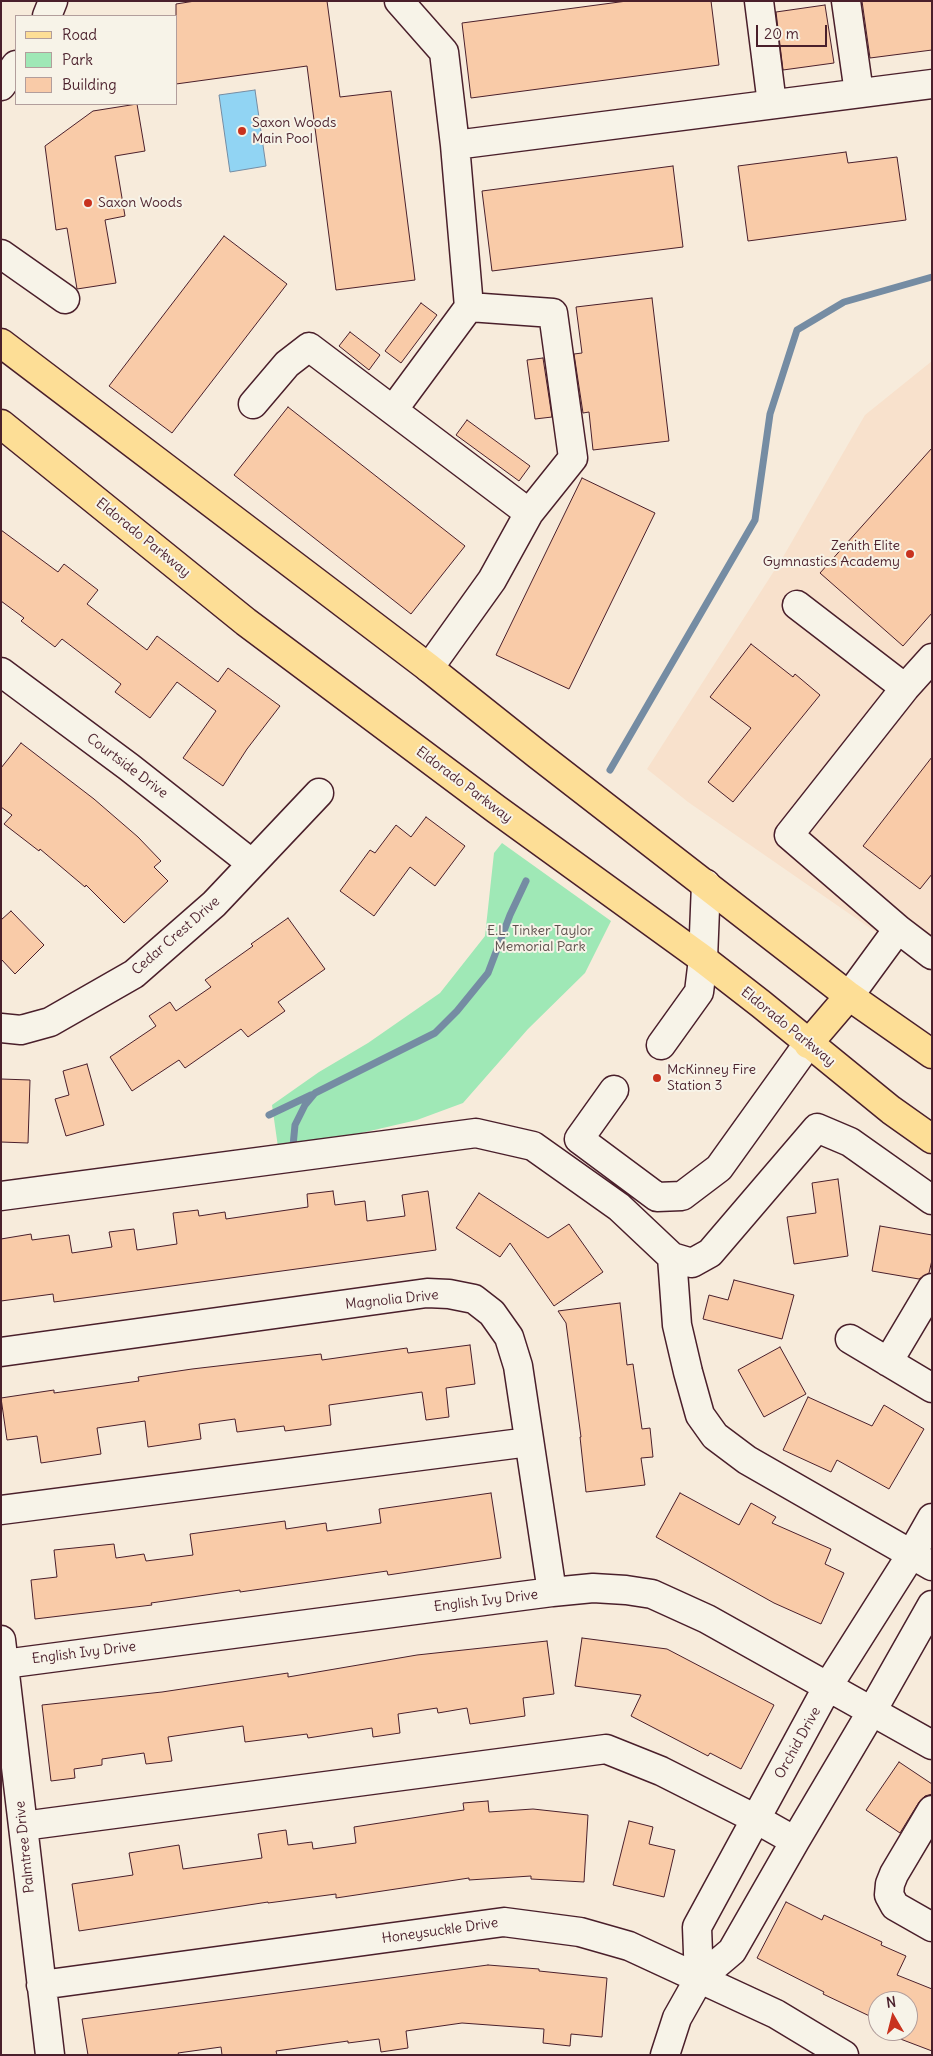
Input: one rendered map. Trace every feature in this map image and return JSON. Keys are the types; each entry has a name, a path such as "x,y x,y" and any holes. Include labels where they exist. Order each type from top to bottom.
{"main road":[{"path":"1,343 429,668 848,996 932,1054"},
{"name":"Eldorado Parkway","path":"1,424 246,622 496,809 702,959 761,1004 891,1110 932,1139"},
{"path":"808,1044 848,996"}],"street":[{"path":"47,15 53,1"},
{"path":"393,410 469,307 455,145 444,52 399,1"},
{"path":"759,1 772,104"},
{"path":"846,1 859,93"},
{"path":"1,86 15,66"},
{"path":"455,145 932,84"},
{"path":"1,254 65,299"},
{"path":"429,668 492,580 529,513 573,458 553,313 469,307"},
{"path":"253,404 287,364 309,347 529,513"},
{"path":"797,606 905,688"},
{"path":"932,658 905,688 789,835 898,929 932,955"},
{"name":"Courtside Drive","path":"1,672 129,767 251,863"},
{"name":"Cedar Crest Drive","path":"1,1028 21,1030 50,1022 134,974 214,904 319,793"},
{"path":"661,1045 699,992 706,884"},
{"path":"848,996 898,929"},
{"path":"614,1090 579,1140 657,1197 682,1196 720,1168 808,1044"},
{"path":"1,1196 476,1132 533,1146 620,1207 672,1257 692,1263 710,1253 816,1128 850,1142 932,1200"},
{"path":"672,1257 677,1325 688,1372 700,1415 715,1436 747,1460 921,1561"},
{"path":"888,1362 932,1288"},
{"name":"Magnolia Drive","path":"1,1352 426,1293 449,1294 474,1299 492,1313 509,1337 518,1366 552,1592"},
{"path":"850,1339 932,1388"},
{"path":"1,1510 529,1442"},
{"name":"Orchid Drive","path":"699,1978 697,1927 828,1686 921,1561 932,1518"},
{"name":"English Ivy Drive","path":"3,1652 593,1588 652,1594 707,1619 932,1745"},
{"path":"665,2055 677,2018 699,1978 732,1951 872,1712 932,1605"},
{"name":"Palmtree Drive","path":"3,1652 50,2055"},
{"path":"23,1826 606,1749 661,1771 795,1841"},
{"path":"932,1810 894,1874 889,1895 895,1906 932,1927"},
{"name":"Honeysuckle Drive","path":"41,1985 504,1922 580,1932 629,1946 776,2014 840,2054"}],"shaded area":[{"path":"932,361 932,971 688,802 647,769 783,557 865,415"}],"green space":[{"name":"E.L. Tinker Taylor Memorial Park","path":"502,843 611,921 585,973 528,1029 463,1103 417,1120 357,1134 278,1147 272,1105 319,1072 368,1043 440,993 485,936 494,853"}],"water":[{"name":"Saxon Woods Main Pool","path":"255,90 266,166 230,172 219,95"}],"building":[{"path":"195,1 327,1 340,97 391,91 415,280 336,290 307,66 178,84 178,15 176,15 176,4"},
{"path":"627,1 711,1 719,65 471,98 462,23"},
{"path":"862,1 932,1 932,50 870,58"},
{"path":"825,5 834,63 783,70 776,12"},
{"name":"Saxon Woods","path":"137,105 145,151 115,156 125,216 105,220 116,283 77,289 67,228 56,230 45,146 93,111"},
{"path":"846,152 848,163 897,157 906,220 748,241 738,166"},
{"path":"673,166 683,247 492,271 482,191"},
{"path":"224,236 287,284 172,433 109,386"},
{"path":"652,298 669,441 593,450 589,412 583,413 574,354 582,353 576,307"},
{"path":"421,303 437,315 401,363 385,351"},
{"path":"350,332 380,355 369,370 339,346"},
{"path":"543,358 552,417 535,419 527,360"},
{"path":"288,407 465,546 411,614 234,475"},
{"path":"467,420 530,466 519,481 456,435"},
{"path":"932,448 932,613 903,646 820,573"},
{"path":"582,478 655,513 569,689 496,655"},
{"path":"1,530 58,572 64,564 98,590 87,604 147,650 157,636 218,682 228,668 280,706 247,749 223,786 183,758 216,711 177,682 150,718 115,692 121,684 62,639 55,647 21,621 24,618 1,601"},
{"path":"751,644 793,677 795,674 820,695 733,802 708,782 751,728 710,697"},
{"path":"21,743 94,799 138,837 161,861 154,867 168,881 124,923 86,885 85,887 40,849 39,851 4,824 12,815 1,807 1,768"},
{"path":"932,757 932,874 920,889 863,846"},
{"path":"426,817 465,846 435,886 410,867 374,916 340,891 370,850 375,853 396,825 411,837"},
{"path":"11,911 44,945 15,974 1,959 1,920"},
{"path":"288,918 325,969 278,1002 285,1011 248,1037 241,1029 185,1068 179,1060 132,1091 110,1057 156,1026 149,1016 170,1002 176,1011 211,987 205,980"},
{"path":"87,1064 104,1125 66,1136 55,1099 69,1095 63,1071"},
{"path":"1,1079 30,1080 28,1143 1,1142"},
{"path":"838,1179 848,1256 794,1264 787,1217 816,1213 812,1183"},
{"path":"333,1191 335,1205 365,1201 367,1221 405,1216 402,1195 428,1191 436,1250 54,1302 53,1294 1,1301 1,1239 31,1234 32,1240 69,1235 72,1253 112,1247 109,1232 134,1229 137,1250 177,1244 173,1213 198,1210 199,1216 225,1212 226,1219 308,1207 307,1194"},
{"path":"479,1193 548,1238 569,1224 603,1272 554,1306 510,1243 500,1257 456,1228"},
{"path":"880,1226 932,1235 932,1260 929,1273 919,1279 872,1271"},
{"path":"734,1280 794,1295 782,1339 703,1319 709,1295 728,1300"},
{"path":"620,1303 627,1365 633,1364 642,1429 650,1428 653,1457 641,1458 645,1485 586,1492 566,1323 558,1311"},
{"path":"470,1345 475,1384 446,1388 449,1417 426,1420 422,1392 329,1405 331,1425 285,1431 284,1426 237,1432 235,1419 199,1424 201,1439 148,1447 145,1421 97,1428 101,1454 41,1463 37,1436 7,1440 1,1398 54,1390 54,1393 139,1381 138,1377 192,1369 321,1354 322,1360 407,1348 408,1353"},
{"path":"780,1347 806,1394 764,1417 738,1370"},
{"path":"808,1397 872,1426 884,1405 924,1429 889,1489 837,1460 831,1472 783,1450"},
{"path":"491,1493 501,1558 388,1575 387,1571 240,1592 240,1590 151,1603 152,1605 35,1619 31,1580 57,1577 54,1550 114,1544 116,1558 144,1554 146,1561 193,1555 190,1534 285,1521 286,1529 326,1523 327,1531 381,1523 379,1509"},
{"path":"680,1493 739,1525 751,1503 776,1517 772,1523 831,1549 825,1564 844,1573 821,1624 774,1603 656,1537"},
{"path":"582,1638 667,1649 774,1705 741,1769 710,1753 708,1756 631,1716 641,1695 575,1686"},
{"path":"547,1641 554,1694 523,1698 525,1716 470,1724 467,1708 438,1713 437,1708 398,1714 400,1733 373,1737 372,1728 308,1738 307,1734 245,1742 243,1726 168,1737 172,1761 146,1764 144,1753 102,1759 102,1765 74,1769 75,1778 51,1781 42,1705 162,1692 288,1673 288,1677 417,1655"},
{"path":"899,1762 932,1784 932,1794 925,1796 919,1802 900,1833 866,1810"},
{"path":"488,1801 489,1812 533,1809 588,1815 584,1882 531,1879 531,1876 469,1880 469,1878 336,1898 336,1894 268,1902 79,1931 72,1884 133,1875 129,1853 179,1845 183,1869 262,1858 258,1834 286,1830 288,1845 312,1842 313,1849 356,1843 354,1827 464,1810 463,1803"},
{"path":"629,1821 653,1827 649,1844 675,1850 664,1897 613,1885"},
{"path":"786,1902 822,1920 824,1915 882,1942 881,1945 906,1956 897,1975 932,1989 932,2051 906,2041 918,2041 918,1991 868,1991 868,2015 823,1994 824,1992 757,1958"},
{"path":"488,1965 539,1969 539,1971 607,1978 602,2037 571,2034 570,2046 543,2043 544,2029 462,2023 406,2031 408,2048 381,2052 379,2039 348,2043 348,2041 276,2051 277,2055 222,2055 221,2047 178,2053 179,2055 88,2055 82,2019"}],"waterway":[{"path":"610,770 755,520 770,414 797,330 844,302 932,277"},
{"path":"293,1146 295,1125 305,1105 315,1093 435,1033 457,1011 488,973 510,915 526,881"},
{"path":"269,1115 311,1095"}],"place":[{"name":"Saxon Woods Main Pool","path":"242,131"},
{"name":"Saxon Woods","path":"88,203"},
{"name":"Zenith Elite Gymnastics Academy","path":"910,554"},
{"name":"McKinney Fire Station 3","path":"657,1078"}]}
